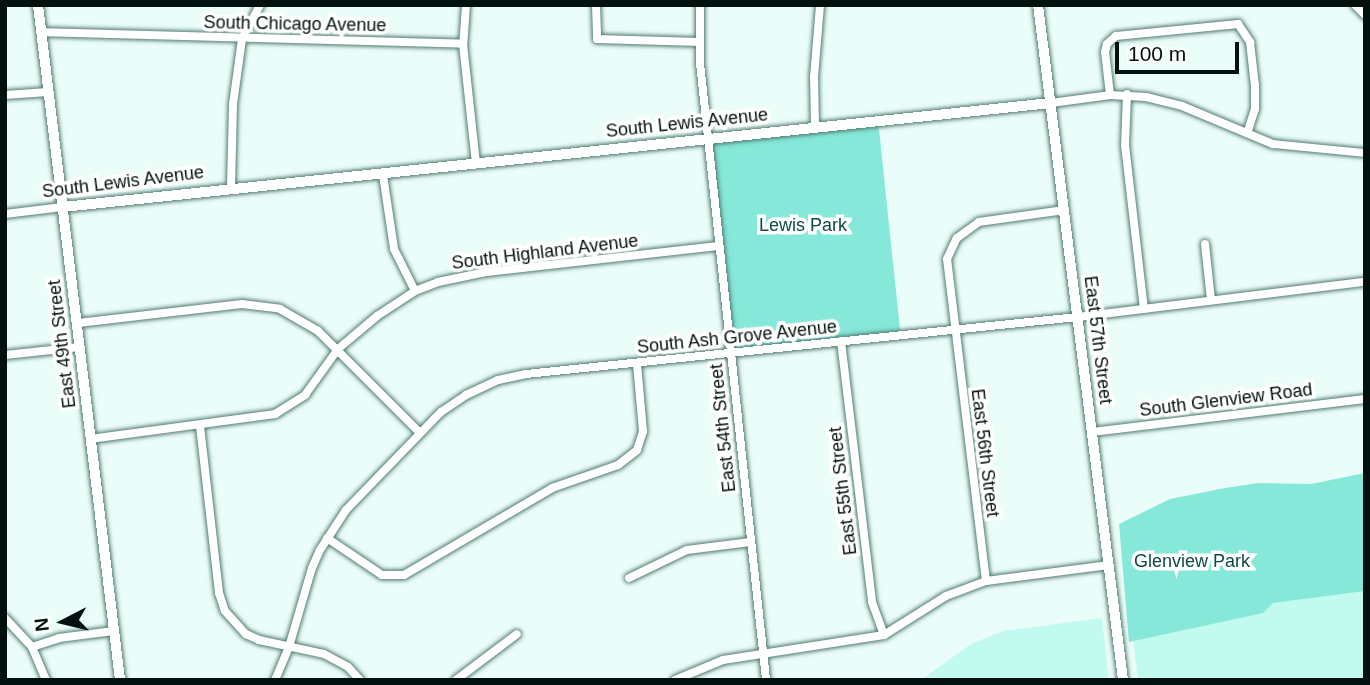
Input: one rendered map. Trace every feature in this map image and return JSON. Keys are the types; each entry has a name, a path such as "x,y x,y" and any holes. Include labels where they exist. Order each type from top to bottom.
{"street":[{"name":"East 49th Street","path":"38,5 120,680"},
{"path":"231,187 233,104 242,39 260,5"},
{"path":"466,5 463,44 476,164"},
{"path":"596,5 597,39 699,42"},
{"name":"East 54th Street","path":"700,5 699,42 708,138 766,680"},
{"path":"815,127 814,77 820,5"},
{"name":"East 57th Street","path":"1038,5 1123,680"},
{"path":"1355,5 1365,15"},
{"path":"1110,95 1105,52 1107,44 1116,36 1238,24 1250,42 1255,86 1255,109 1247,134"},
{"name":"South Chicago Avenue","path":"42,32 463,44"},
{"path":"5,95 48,92"},
{"path":"1127,94 1125,145 1144,309"},
{"name":"South Lewis Avenue","path":"5,214 231,187 383,175 1127,94 1182,106 1273,144 1365,153"},
{"path":"383,175 394,249 415,291"},
{"name":"East 56th Street","path":"986,581 947,272 950,251 957,238 979,222 1064,210"},
{"path":"1205,244 1210,300"},
{"name":"South Highland Avenue","path":"90,439 264,417 287,408 310,389 338,349 377,316 415,291 474,274 719,246"},
{"name":"South Ash Grove Avenue","path":"275,680 289,647 302,594 327,538 353,501 419,432 455,401 498,380 526,374 1078,317 1365,282"},
{"path":"78,323 256,304 295,315 338,349 419,432"},
{"name":"East 55th Street","path":"841,341 872,602 884,635"},
{"path":"5,355 80,347"},
{"path":"327,538 382,575 404,575 552,488 618,465 637,450 643,430 637,364"},
{"name":"South Glenview Road","path":"1092,432 1365,399"},
{"path":"200,426 219,593 225,611 246,634 324,654 348,667 360,680"},
{"path":"629,578 687,550 750,542"},
{"path":"675,680 723,660 884,635 946,596 986,581 1109,565"},
{"path":"5,618 32,647 46,680"},
{"path":"32,647 59,638 114,631"},
{"path":"456,680 517,634"}],"shaded area":[{"path":"1365,591 1365,680 1138,680 1133,640 1273,603"},
{"path":"1102,618 1109,680 921,680 971,644 1003,631"}],"green space":[{"name":"Lewis Park","path":"878,120 901,335 731,353 708,138"},
{"name":"Glenview Park","path":"1365,473 1365,591 1273,603 1263,613 1129,642 1119,524 1170,499 1259,483 1311,484"}]}
